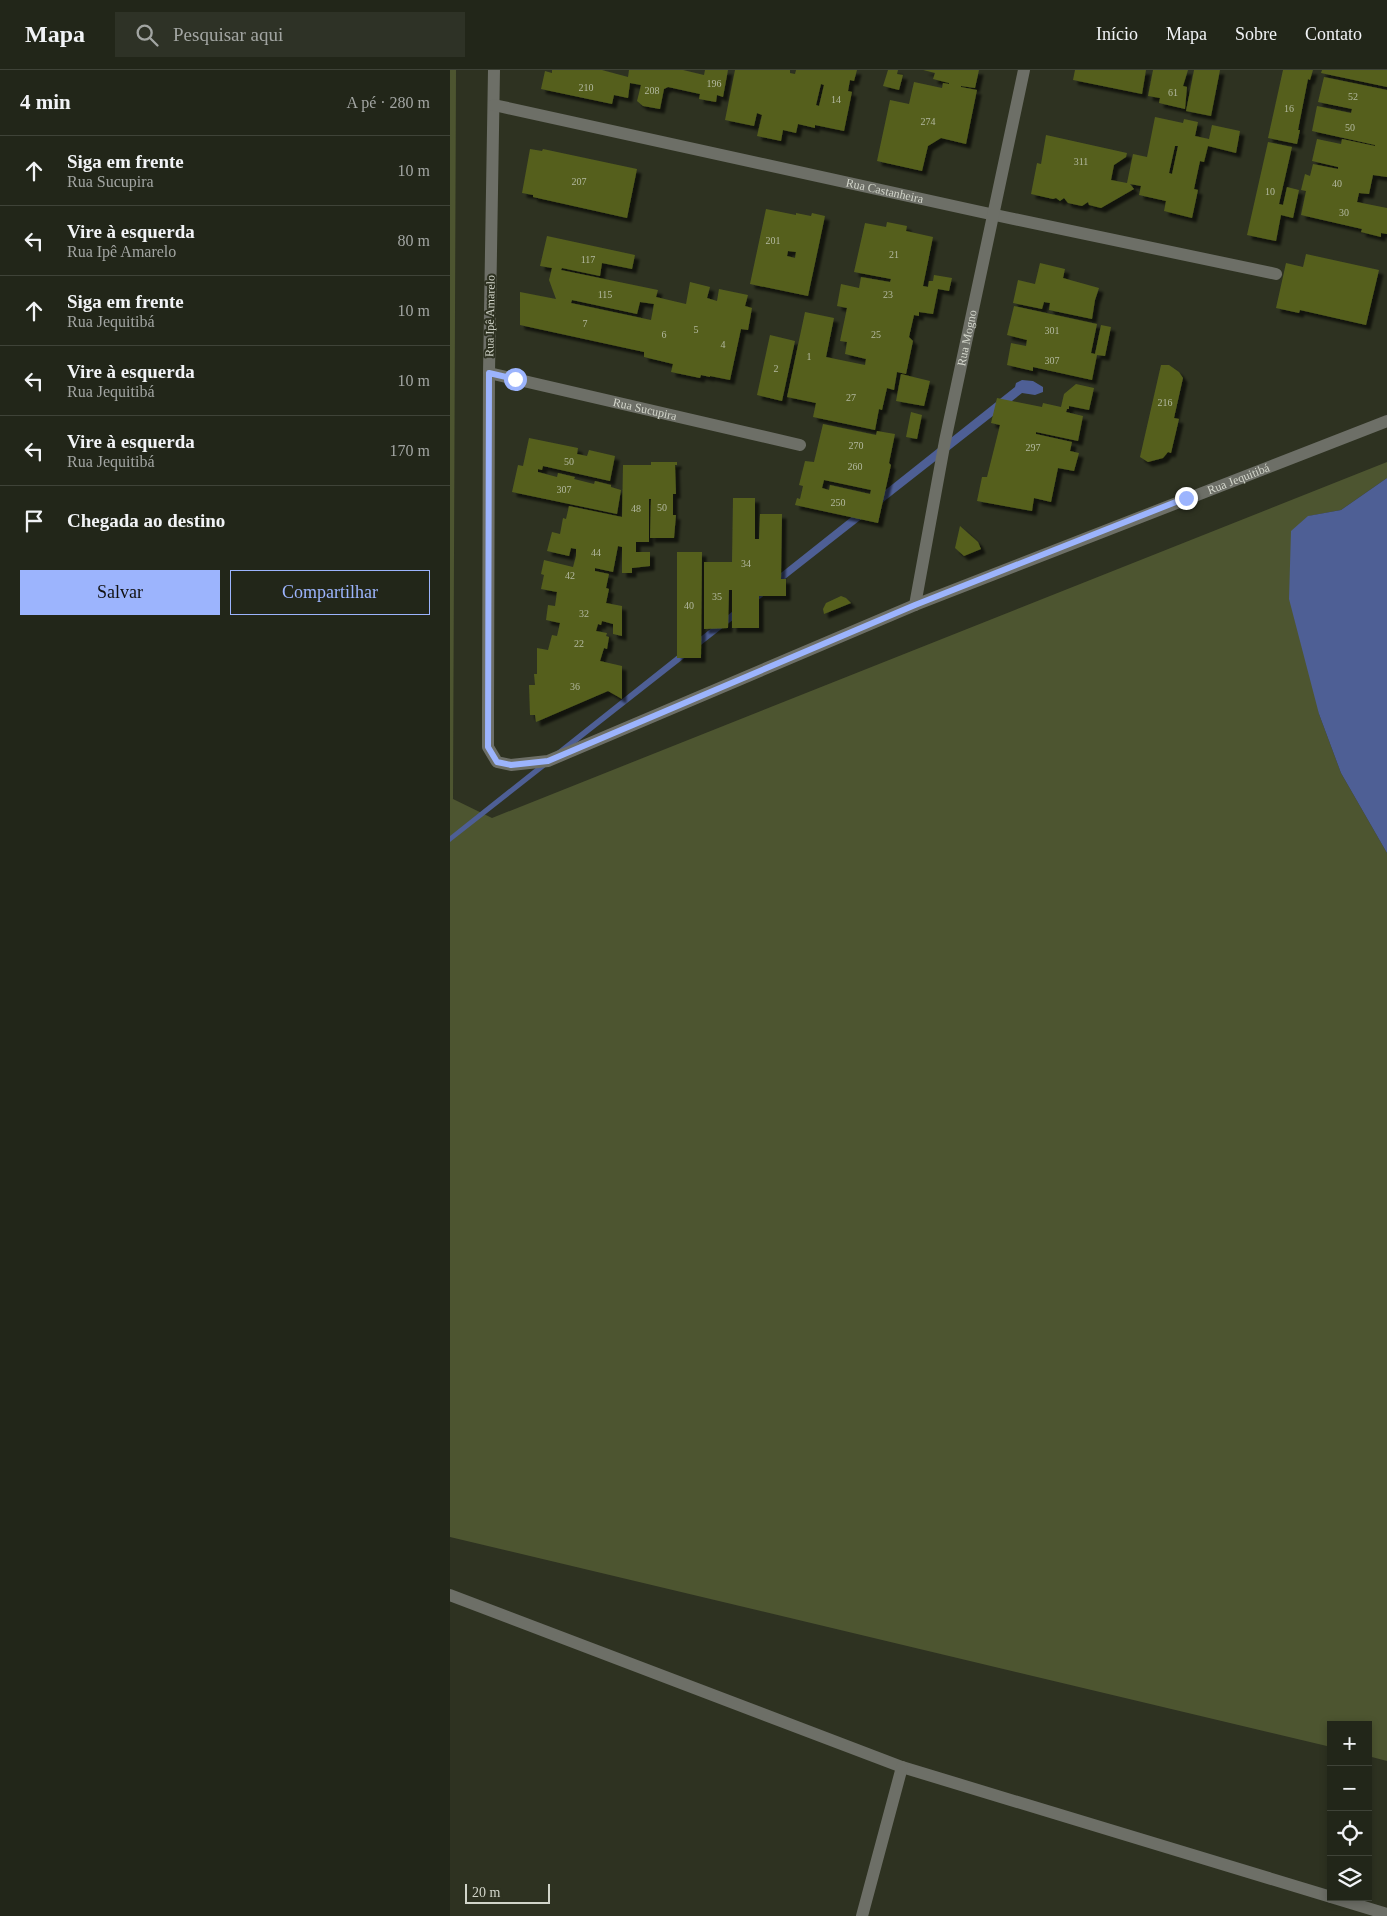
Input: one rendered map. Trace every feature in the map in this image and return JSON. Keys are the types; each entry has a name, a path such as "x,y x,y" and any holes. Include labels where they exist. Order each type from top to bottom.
{"street":[{"name":"Rua Ipê Amarelo","path":"488,713 489,373 494,70"},
{"name":"Rua Mogno","path":"915,605 945,441 1024,70"},
{"name":"Rua Castanheira","path":"494,105 1276,274"},
{"name":"Rua Sucupira","path":"489,373 800,445"},
{"name":"Rua Jequitibá","path":"488,713 488,747 497,762 511,765 548,761 915,605 1387,421"},
{"path":"450,1595 902,1767 1327,1896"},
{"path":"862,1916 902,1767"},
{"path":"1344,1901 1387,1914"}],"green space":[{"path":"450,70 456,70 453,799 492,818 1387,462 1387,478 1341,510 1309,516 1319,714 1341,773 1387,853 1387,1761 1372,1757 1372,1721 1327,1721 1327,1746 450,1537"}],"water":[{"path":"1022,380 1033,381 1043,387 1043,392 1035,395 1022,393 450,842 450,836"},
{"path":"1387,478 1387,853 1341,773 1319,714 1289,599 1291,531 1308,516 1341,510"}],"building":[{"path":"552,70 602,70 628,77 629,70 683,70 704,75 705,70 728,70 723,97 717,95 716,102 699,99 700,94 668,87 664,89 660,109 643,106 637,101 641,85 630,83 628,98 614,95 612,104 541,89 545,71 552,73"},
{"path":"735,70 790,70 790,73 795,74 796,70 857,70 854,81 850,80 848,91 852,92 844,131 815,125 815,128 798,124 796,133 783,130 781,141 757,136 762,115 757,113 754,126 725,120","holes":["821,84 824,85 819,106 816,105"]},
{"path":"888,70 898,70 897,74 903,75 899,90 883,86"},
{"path":"923,70 979,70 975,88 961,86 977,90 966,144 941,138 928,146 922,171 877,161 890,100 909,104 914,82 942,88 943,83 949,84 933,79 935,73"},
{"path":"1075,70 1146,70 1142,94 1073,80"},
{"path":"1153,70 1188,70 1183,86 1187,87 1185,109 1159,103 1160,98 1148,96"},
{"path":"1194,70 1220,70 1211,116 1186,111"},
{"path":"1283,70 1313,70 1310,80 1308,79 1297,144 1268,138"},
{"path":"1322,70 1387,70 1387,87 1321,73"},
{"path":"1324,77 1387,90 1387,177 1373,175 1369,194 1359,193 1357,202 1387,208 1387,234 1381,233 1381,237 1361,232 1362,229 1301,215 1306,191 1301,190 1305,174 1310,176 1313,164 1338,169 1338,167 1312,161 1317,139 1341,144 1342,139 1375,146 1312,131 1317,106 1351,113 1352,109 1318,102"},
{"path":"1155,117 1183,123 1184,119 1198,122 1195,136 1209,139 1212,125 1240,131 1236,153 1208,146 1204,162 1200,161 1194,189 1198,190 1192,218 1164,211 1166,201 1139,195 1141,186 1130,184 1134,189 1101,208 1089,205 1088,202 1082,206 1068,203 1064,198 1060,201 1056,198 1031,194 1037,163 1041,164 1046,135 1127,153 1126,157 1114,165 1111,180 1127,183 1133,154 1147,157","holes":["1175,146 1178,146 1172,174 1169,173"]},
{"path":"1268,142 1292,147 1279,204 1283,205 1287,187 1299,190 1293,218 1281,215 1276,241 1247,235"},
{"path":"530,149 542,151 543,149 637,169 627,218 522,193"},
{"path":"766,209 796,215 796,213 811,216 812,213 825,216 808,296 750,284","holes":["788,251 796,252 795,258 787,256"]},
{"path":"887,222 907,226 906,231 933,237 923,286 928,287 929,281 933,281 934,275 952,278 949,291 938,289 933,314 919,312 919,316 914,315 909,337 913,341 906,374 897,372 894,390 887,388 882,410 879,409 875,430 813,417 816,403 787,397 805,312 834,318 826,357 865,365 866,359 845,354 847,342 840,341 847,308 837,306 841,284 859,288 861,277 890,282 891,279 854,272 865,223 886,227"},
{"path":"547,236 635,255 632,269 602,263 600,276 562,268 561,270 658,290 656,297 686,304 690,282 710,287 707,298 717,301 719,289 748,295 745,306 752,308 748,330 741,329 730,380 701,375 700,378 671,372 673,364 644,357 644,352 520,325 520,292 556,299 549,280 552,268 540,266","holes":["572,300 637,314 640,302 654,304 651,320 571,303"]},
{"path":"1306,254 1379,270 1366,325 1300,310 1299,313 1276,308 1286,263 1303,267"},
{"path":"1040,263 1065,269 1063,278 1099,288 1092,319 1049,310 1050,303 1044,302 1042,309 1013,303 1018,280 1035,284"},
{"path":"1014,306 1097,324 1091,353 1095,354 1101,325 1111,327 1105,356 1097,355 1092,380 1033,367 1033,371 1007,365 1011,343 1026,346 1027,340 1007,335"},
{"path":"770,335 795,341 782,401 757,395"},
{"path":"1161,365 1169,365 1179,372 1183,378 1174,418 1179,419 1171,453 1168,452 1163,458 1148,462 1140,457"},
{"path":"901,374 930,381 924,406 896,401"},
{"path":"1076,384 1094,388 1089,410 1069,406 1066,412 1083,416 1078,441 1036,432 1036,434 1072,442 1070,451 1079,453 1074,471 1058,468 1051,502 1034,498 1032,511 977,501 982,477 987,477 1000,425 991,423 997,398 1042,407 1043,403 1061,407 1064,394"},
{"path":"911,412 922,415 917,439 906,437"},
{"path":"823,424 876,435 877,431 895,434 889,463 891,465 878,523 795,505 797,498 800,499 803,486 799,485 805,461 814,462","holes":["824,480 871,490 870,494 830,485 829,490 822,488"]},
{"path":"529,438 578,448 577,454 587,456 589,450 615,456 610,481 543,466 542,470 538,469 538,472 557,477 558,473 594,484 595,481 621,490 617,514 512,492 518,465 523,466"},
{"path":"651,462 677,462 677,465 675,465 676,494 673,494 673,515 676,515 674,538 650,538 651,499 649,499 649,542 636,542 636,552 650,552 650,566 632,568 632,573 622,573 622,547 618,546 613,572 595,568 595,571 609,574 606,588 609,589 606,603 622,606 622,636 613,634 613,624 602,621 601,625 598,624 596,631 607,633 606,636 609,637 607,649 604,648 600,661 622,666 622,699 608,691 536,722 535,715 530,715 529,685 535,685 534,674 537,674 537,648 548,650 552,635 557,636 560,623 546,620 548,605 555,606 557,592 541,589 544,575 541,574 544,560 573,567 576,556 576,549 571,548 569,556 547,551 552,532 560,534 563,518 566,519 569,506 622,517 623,465 651,465"},
{"path":"733,498 755,498 755,539 759,539 760,514 782,514 781,579 786,579 786,596 759,596 759,628 732,628 732,590 729,590 728,628 704,629 704,562 732,562"},
{"path":"960,526 978,542 981,549 964,556 955,548"},
{"path":"677,552 702,552 701,658 677,658"},
{"path":"841,596 851,603 824,614 823,609 826,603"}],"route":[{"path":"515,379 489,373 488,747 497,762 511,765 548,761 915,605 1186,498"}]}
